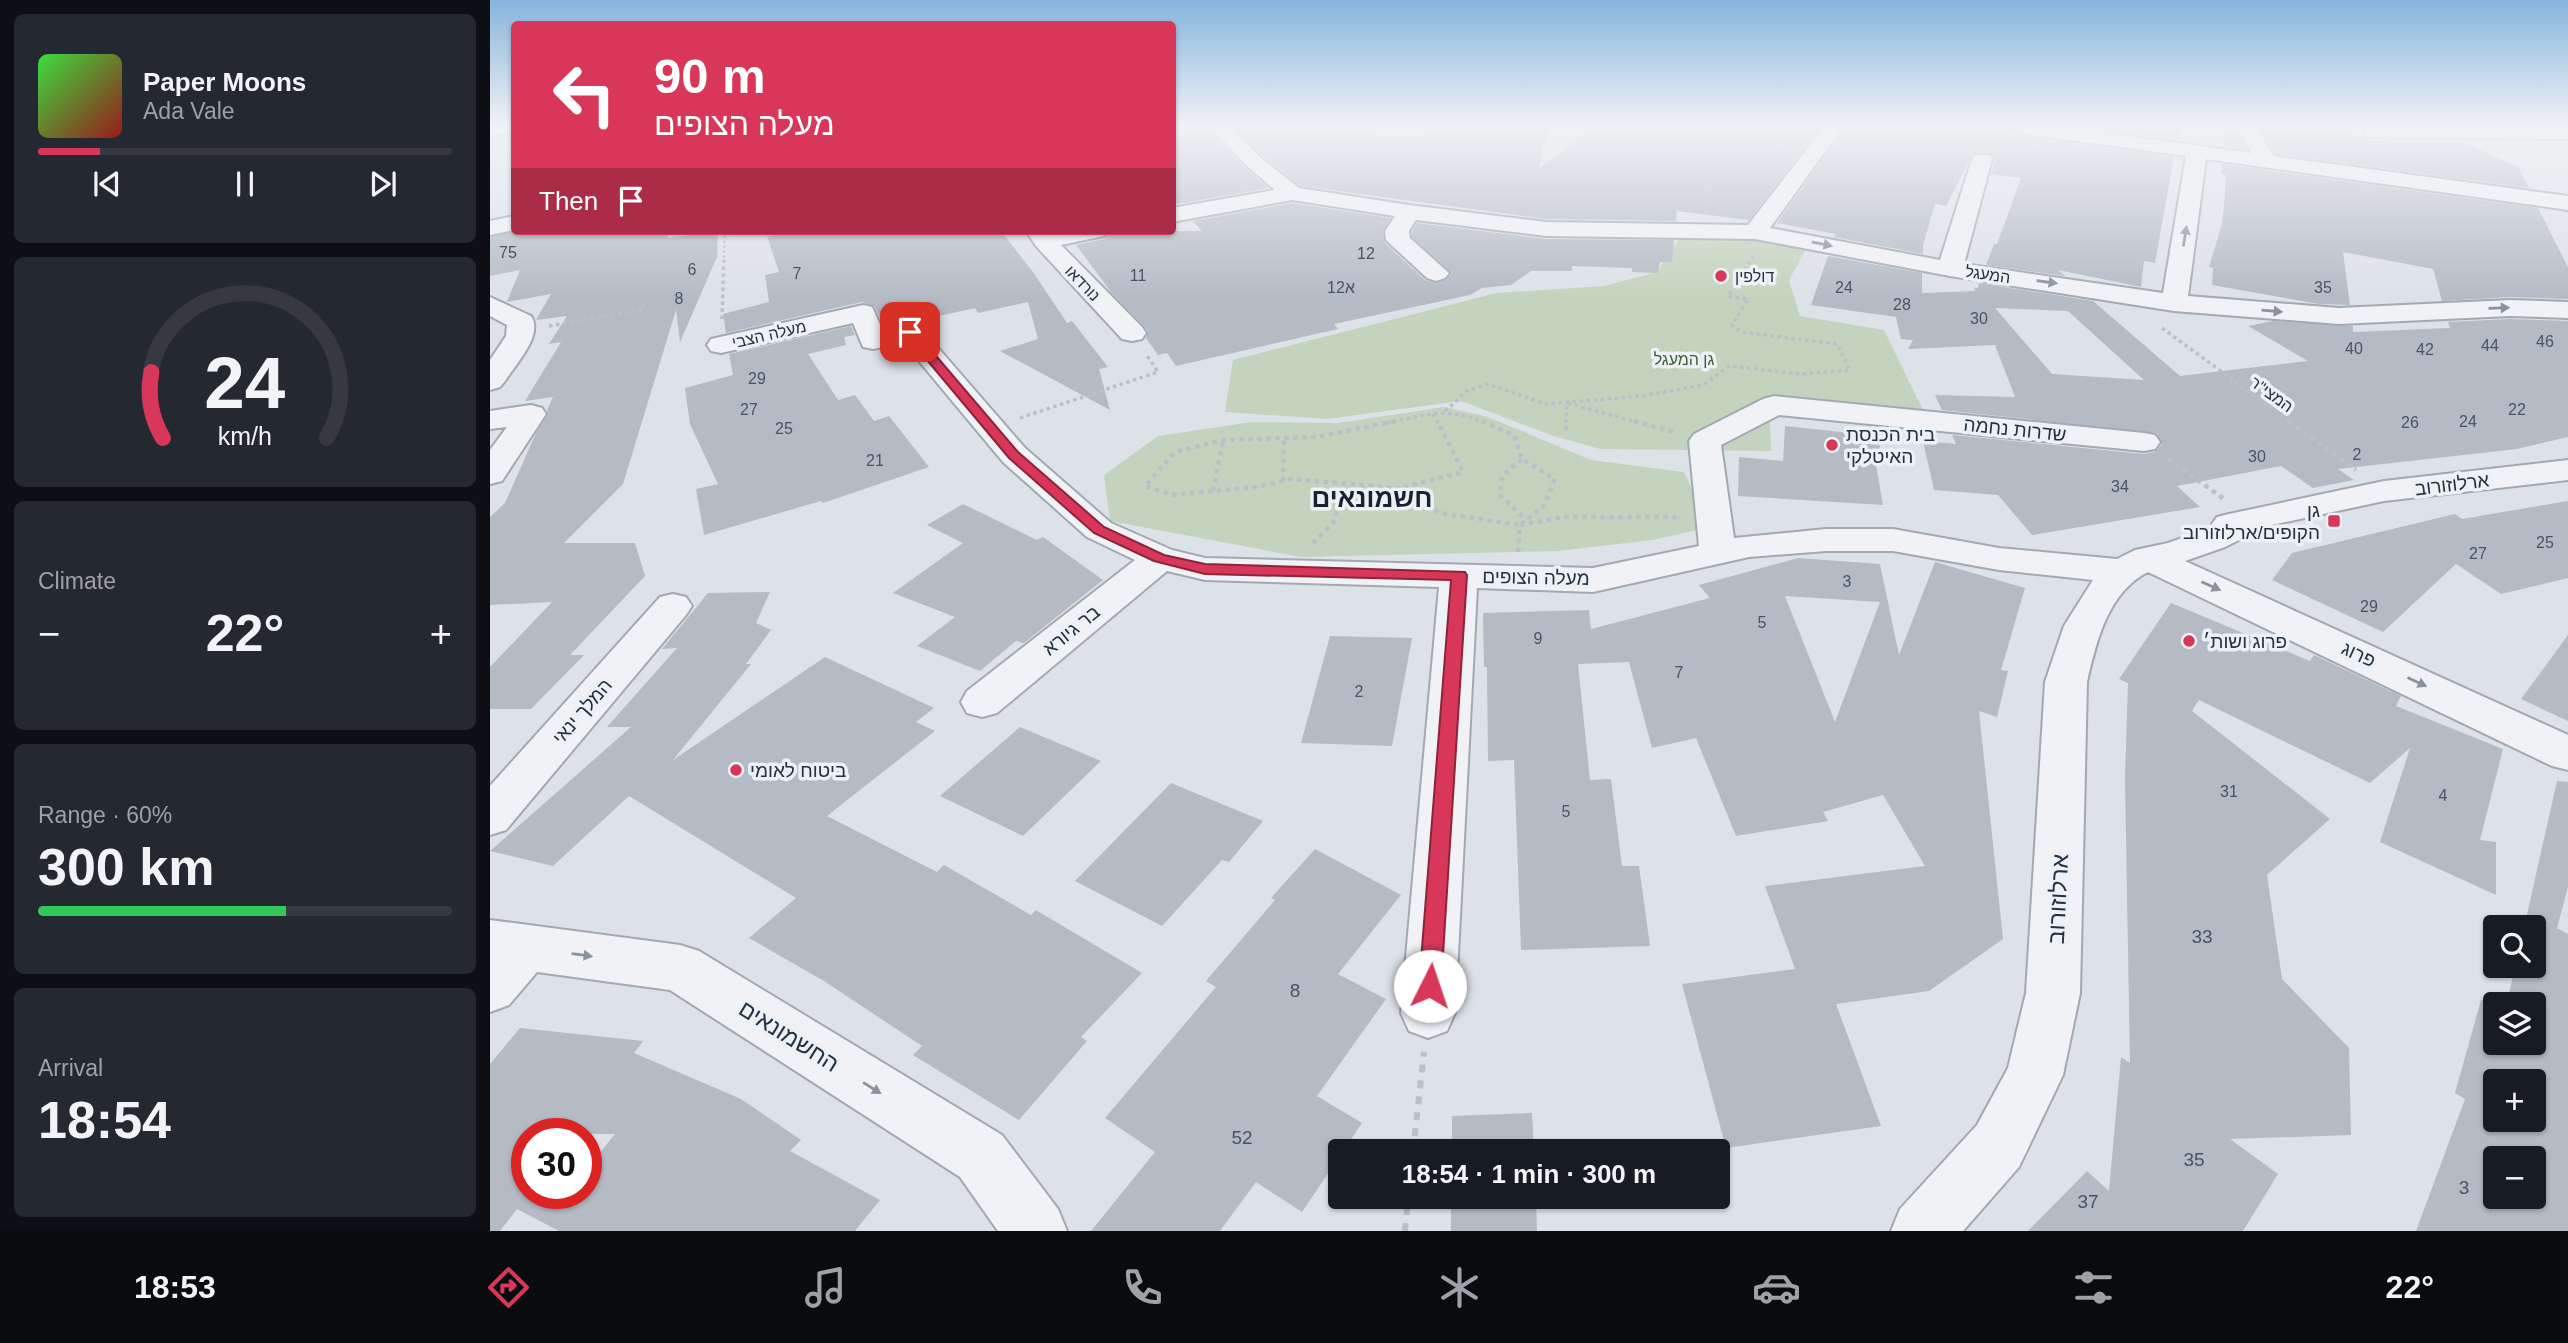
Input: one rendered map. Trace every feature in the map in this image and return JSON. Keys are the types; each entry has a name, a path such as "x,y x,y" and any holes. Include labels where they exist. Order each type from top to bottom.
{"street":[{"name":"המעגל","path":"1282,184 1292,192 1409,212 1546,229 1762,233 1950,269 2174,303 2339,316 2510,308 2568,310"},
{"path":"1762,233 1795,184"},
{"path":"1950,269 1975,184"},
{"path":"2174,303 2192,184"},
{"path":"2430,184 2568,202"},
{"path":"1176,214 1292,192"},
{"path":"1409,212 1397,231 1398,240 1436,273"},
{"path":"490,228 511,224"},
{"name":"נורדאו","path":"1041,236 1132,333"},
{"name":"מעלה הצבי","path":"721,345 863,313 873,341 910,332"},
{"path":"490,381 509,321"},
{"name":"מעלה הצופים","path":"910,332 1014,455 1099,530 1160,558 1205,569 1593,580 1749,546 1826,540 1893,540 1999,559 2136,565"},
{"name":"שדרות נחמה","path":"1705,441 1774,405 2144,442"},
{"path":"490,420 531,414 490,474"},
{"path":"1705,441 1718,553"},
{"name":"ארלוזורוב","path":"1922,1231 1998,1146 2035,1075 2053,993 2066,682 2076,641 2096,601 2136,565 2228,534 2254,520 2384,491 2568,470"},
{"name":"בר גיורא","path":"982,702 1160,558"},
{"name":"פרוג","path":"2136,565 2568,754"},
{"path":"1428,1013 1459,575"},
{"name":"המלך ינאי","path":"490,817 673,606"},
{"path":"490,988 508,946"},
{"name":"החשמונאים","path":"508,946 680,968 981,1156 1035,1231"}],"path":[{"path":"1701,230 1711,184"},
{"path":"1446,411 1467,391 1488,384 1545,404 1642,396 1703,385 1729,366 1801,374 1850,370 1837,344 1741,332 1732,324 1748,299 1728,296 1762,233"},
{"name":"מעלה הצבי","path":"721,345 725,235"},
{"path":"509,321 641,310 645,302"},
{"name":"המצי\"ר","path":"2156,323 2384,491"},
{"path":"990,427 1158,372 1132,333"},
{"path":"1566,430 1567,402"},
{"path":"1567,402 1705,441"},
{"path":"1520,526 1544,506 1555,479 1522,459 1514,435 1467,415 1446,411 1317,438 1224,440 1175,452 1145,486 1172,495 1303,480 1395,489 1417,497 1440,513 1520,526 1564,517 1715,518"},
{"path":"1357,573 1346,549 1312,544 1329,529 1339,505 1352,500 1380,498 1395,489 1463,472 1433,414"},
{"path":"1283,481 1284,439"},
{"path":"1213,491 1224,440"},
{"path":"2144,442 2254,520"},
{"path":"1522,459 1502,477 1500,495 1527,520"},
{"path":"1414,1139 1428,1013"},
{"path":"1405,1231 1407,1209"}],"green space":[{"name":"גן המעגל","path":"1680,237 1747,237 1806,249 1789,280 1800,316 1884,330 1923,410 1769,394 1771,451 1600,449 1554,436 1461,401 1327,419 1225,412 1233,360 1497,293 1604,286 1657,272"},
{"path":"1444,407 1488,417 1591,460 1684,472 1710,527 1653,540 1557,551 1301,557 1110,521 1104,475 1158,436 1252,422 1338,423"}],"building":[{"path":"1176,184 1265,184 1269,188 1178,204"},
{"path":"1298,184 1776,184 1749,220 1677,211 1676,221 1546,219"},
{"path":"1805,184 1957,184 1946,206 1935,204 1923,245 1923,254 1777,223"},
{"path":"2019,184 2169,184 2155,263 2144,261 2141,287 2058,270 2065,276 1986,265 1994,244 1997,244"},
{"path":"2225,184 2369,184 2538,208 2568,267 2568,299 2510,297 2442,301 2433,269 2343,252 2350,305 2319,304 2212,285 2213,268 2209,267 2222,224"},
{"path":"2503,184 2527,184 2529,188"},
{"path":"1292,203 1391,218 1383,230 1384,242 1425,280 1435,283 1446,280 1452,273 1412,237 1417,223 1546,239 1674,240 1672,262 1660,262 1658,273 1632,272 1632,268 1572,266 1572,271 1531,271 1511,285 1482,288 1470,295 1334,324 1338,329 1176,366 1167,353 1158,355 1146,338 1148,332 1144,326 1111,292 1076,245 1105,239 1108,235 1176,235 1176,231 1202,231 1193,221"},
{"path":"511,232 511,235 668,235 668,238 718,235 717,257 680,342 676,310 623,484 564,543 635,543 645,576 570,655 584,655 531,709 490,709 490,667 552,602 490,605 490,517 505,503 536,433 548,415 547,410 553,397 525,401 561,342 549,344 567,316 536,320 551,294 507,302 520,270 490,276 490,237"},
{"path":"1004,235 1067,323 1072,321 1108,367 1099,369 1110,410 1000,351 1038,339 1028,302 978,313 975,308 885,328 874,306 862,302 726,333 723,314 769,302 765,275 779,272 767,236"},
{"path":"1828,256 1922,273 1922,293 1975,291 1974,288 1978,288 1979,283 2093,301 2180,376 2308,361 2248,326 2273,321 2353,326 2353,332 2450,328 2448,322 2510,319 2568,321 2568,437 2517,449 2338,469 2354,480 2313,488 2281,466 2177,486 2200,507 2032,535 1998,495 1934,490 1923,441 1956,444 1952,435 2144,454 2155,452 2162,444 2157,433 1942,410 1935,395 2015,397 1995,345 1908,349 1913,340 1901,339 1896,317 1811,305","holes":["1995,308 2068,311 2144,380 2052,374"]},
{"path":"851,326 855,335 844,337 846,345 808,354 838,400 855,395 874,421 889,416 929,467 823,503 821,501 704,535 696,489 718,484 690,424 685,388 733,375 729,354"},
{"path":"1785,426 1879,436 1881,465 1876,465 1883,505 1738,496 1739,457 1783,461"},
{"path":"2568,501 2568,578 2501,594 2456,564 2383,632 2272,580 2292,553 2455,514 2462,519"},
{"path":"963,504 1037,540 1043,537 1103,580 1024,643 1016,641 980,671 917,646 955,617 893,593 963,543 927,525"},
{"path":"1798,558 1880,564 1899,655 1935,562 2025,588 2001,670 2008,671 1997,717 1979,711 2003,939 1929,991 1836,1004 1881,1126 1730,1147 1730,1139 1724,1139 1682,984 1795,969 1765,886 1925,866 1883,795 1823,812 1828,821 1736,836 1696,738 1652,748 1629,662 1578,664 1590,780 1611,779 1622,866 1639,866 1650,946 1521,950 1514,760 1488,761 1487,667 1484,667 1483,613 1589,610 1591,629 1710,598 1699,585","holes":["1785,596 1880,602 1835,722"]},
{"path":"770,592 756,623 771,630 746,664 751,664 673,760 825,657 934,708 916,722 935,731 827,816 937,872 944,865 1031,915 1036,910 1142,973 1081,1037 1087,1041 1019,1120 913,1055 922,1046 824,981 749,938 796,898 629,796 553,866 490,851 631,727 607,727 677,648 662,649 708,593"},
{"path":"2171,603 2310,661 2314,655 2401,696 2396,706 2503,749 2480,840 2496,842 2496,895 2380,842 2410,748 2370,783 2199,700 2192,711 2330,819 2267,875 2282,979 2349,1048 2351,1135 2230,1139 2278,1174 2243,1231 2028,1231 2087,1171 2109,1191 2121,1057 2130,1063 2125,779 2128,683 2119,679"},
{"path":"2568,635 2568,721 2521,699"},
{"path":"1330,636 1412,638 1392,746 1301,743"},
{"path":"1020,727 1101,761 1023,836 940,796"},
{"path":"2557,781 2568,782 2568,887 2557,928 2568,934 2568,1231 2416,1231 2465,1099 2455,1093 2481,1000 2483,1055 2546,1055 2546,992 2509,992 2512,978 2546,978 2546,915 2527,915"},
{"path":"1171,783 1263,821 1229,862 1222,860 1162,926 1075,881"},
{"path":"1315,849 1401,895 1338,974 1386,999 1317,1096 1362,1123 1351,1139 1328,1139 1328,1173 1302,1212 1256,1182 1220,1231 1091,1231 1155,1152 1105,1118 1216,987 1206,981 1275,900 1271,898"},
{"path":"520,1028 643,1041 634,1053 741,1099 801,1140 790,1151 880,1200 855,1231 559,1231 517,1209 500,1231 490,1231 490,1064"},
{"path":"1532,1113 1533,1139 1452,1139 1452,1116"},
{"path":"1451,1209 1536,1209 1537,1231 1451,1231"}],"place":[{"name":"דולפין","path":"1721,276"},
{"name":"בית הכנסת האיטלקי","path":"1832,445"},
{"name":"גן הקופים/ארלוזורוב","path":"2334,521"},
{"name":"פרוג ושות׳","path":"2189,641"},
{"name":"ביטוח לאומי","path":"736,770"}],"district":[{"name":"חשמונאים","path":"1372,498"}],"route":[{"path":"910,332 1014,455 1099,530 1160,558 1205,569 1459,575 1430,986"}]}
